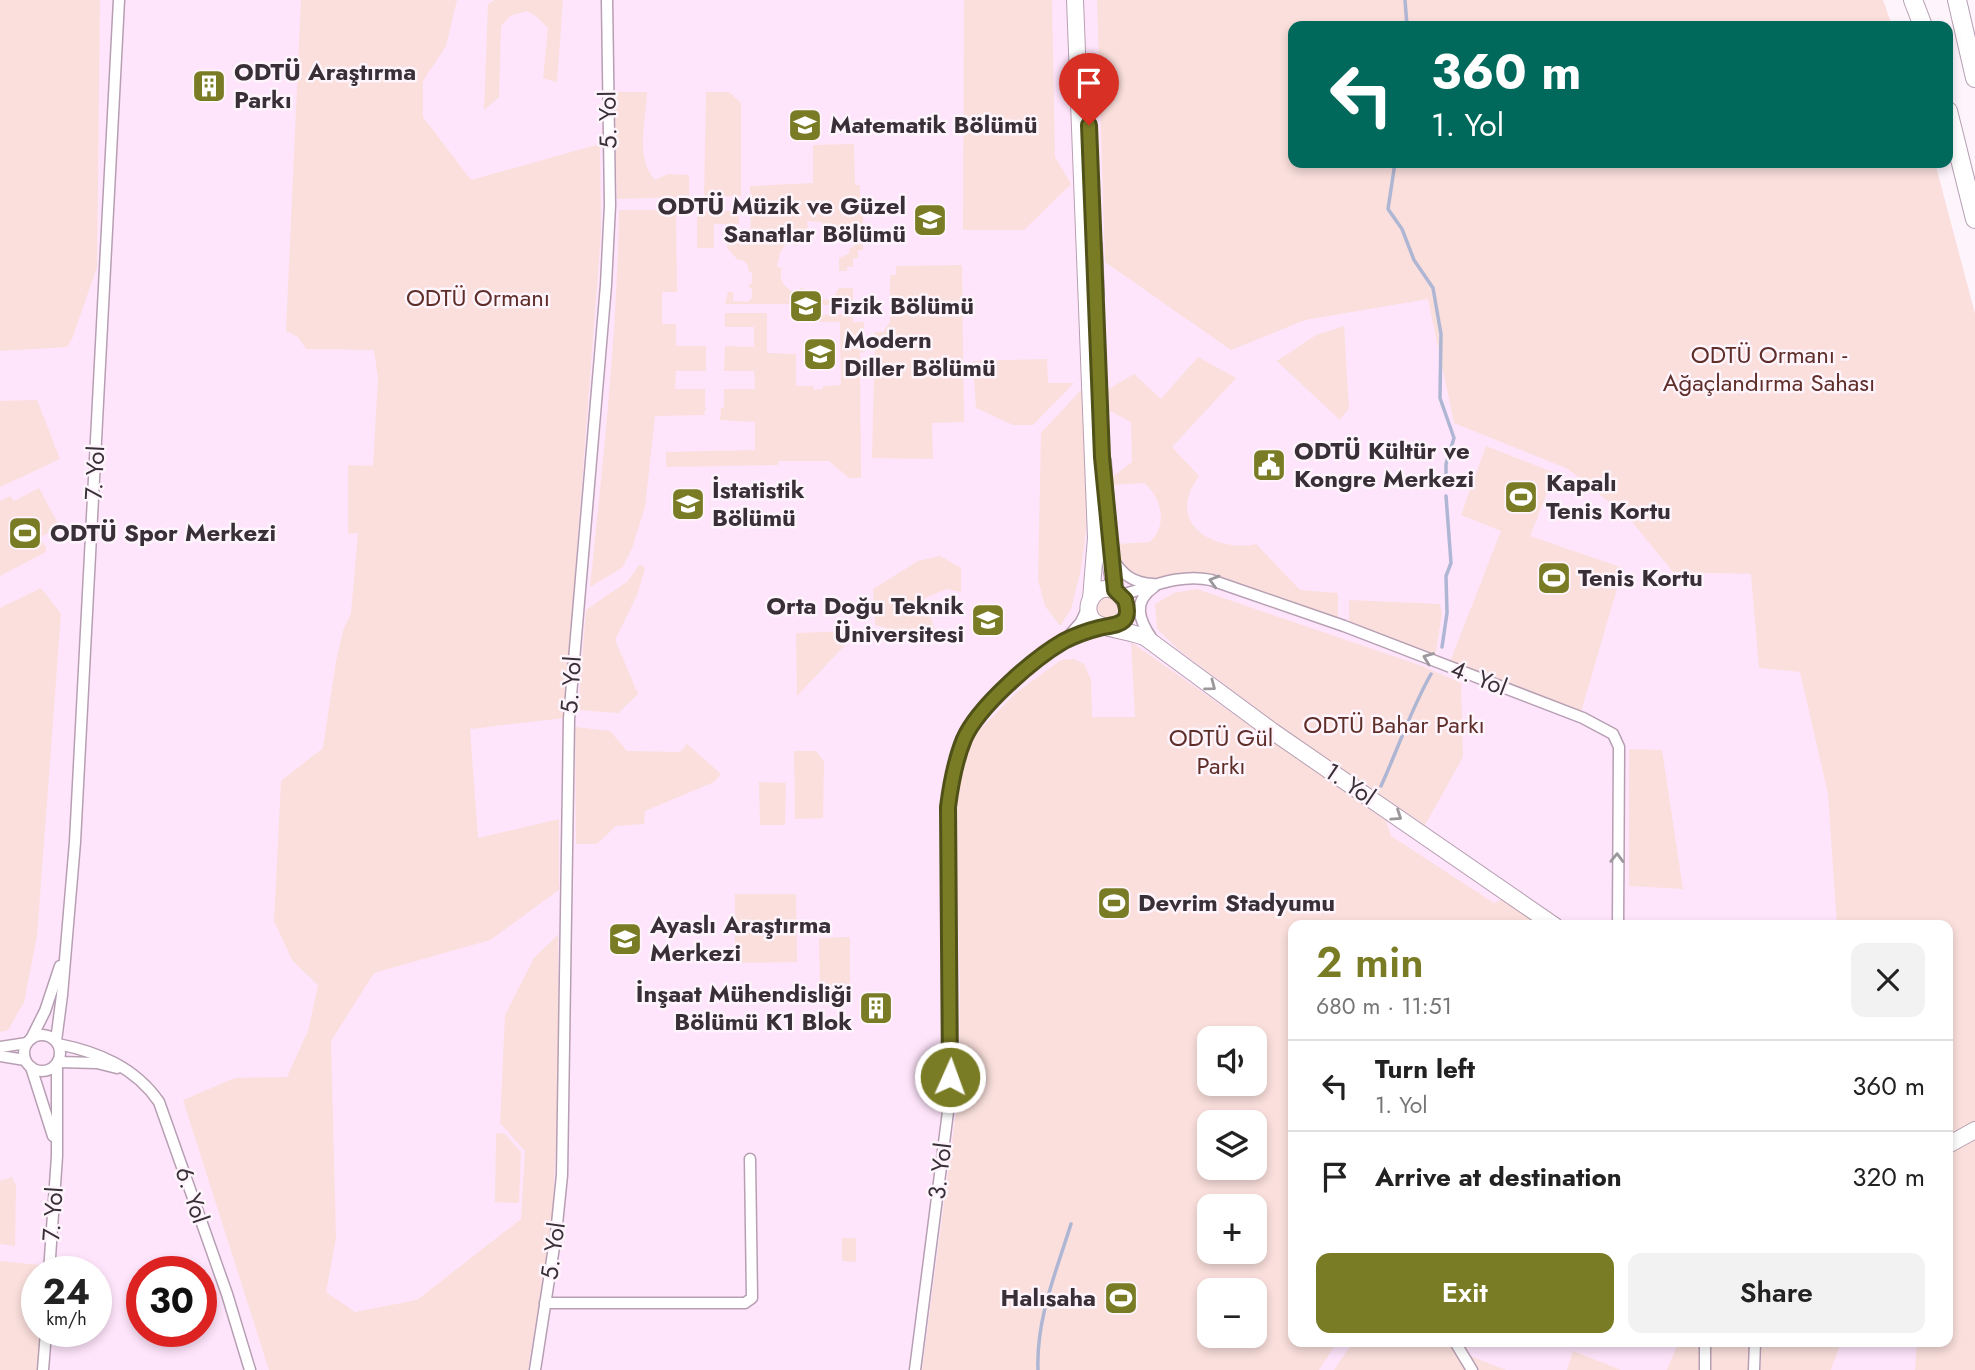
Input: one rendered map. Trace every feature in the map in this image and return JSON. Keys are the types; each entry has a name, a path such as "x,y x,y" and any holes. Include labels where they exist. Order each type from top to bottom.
{"main road":[{"path":"1075,0 1093,361 1096,538 1088,613 1092,620 1105,628 1121,623 1125,618 1127,606 1118,593 1110,550 1093,361"},
{"path":"1085,0 1086,180"},
{"path":"1913,0 1921,21"},
{"path":"1957,0 1975,78"},
{"path":"1953,131 1975,219"},
{"path":"1090,602 1104,589 1118,593"},
{"name":"1. Yol","path":"1105,628 1138,634 1156,645 1272,731 1546,920"},
{"path":"1953,1142 1975,1130"}],"street":[{"name":"7. Yol","path":"50,1256 57,1156 58,1063 61,1053 57,1043 75,842 118,0"},
{"name":"5. Yol","path":"535,1370 562,1175 571,671 589,501 610,205 607,0"},
{"name":"4. Yol","path":"1110,550 1114,561 1126,575 1140,583 1160,584"},
{"name":"4. Yol","path":"1118,593 1174,579 1191,577 1214,581 1344,626 1572,713 1613,734 1619,747 1621,765 1617,859 1618,920"},
{"path":"1156,645 1142,625 1139,606 1143,596 1160,584"},
{"name":"3. Yol","path":"915,1370 950,1096 948,807 952,773 965,737 980,715 1031,665 1066,640 1080,622 1090,602"},
{"name":"3. Yol","path":"1066,640 1105,628"},
{"name":"7. Yol","path":"57,1156 49,1119 24,1055 45,1011 66,946"},
{"path":"0,1047 29,1041 41,1035 57,1043"},
{"name":"6. Yol","path":"57,1043 87,1050 111,1060 145,1083 159,1102 227,1294 250,1370"},
{"path":"0,1056 28,1064 41,1072 58,1063"},
{"name":"6. Yol","path":"58,1063 97,1063 129,1072"},
{"path":"545,1303 745,1303 752,1298 750,1158"},
{"path":"43,1370 45,1347"},
{"path":"1458,1347 1472,1370"},
{"path":"1705,1347 1705,1370"},
{"path":"1754,1370 1755,1347"}],"shaded area":[{"name":"Orta Doğu Teknik Üniversitesi","path":"0,0 1883,0 1890,21 1288,21 1288,168 1936,168 1975,314 1975,1370 0,1370"}],"green space":[{"path":"0,0 100,0 97,267 67,347 0,351"},
{"name":"ODTÜ Ormanı","path":"301,0 457,0 446,46 423,81 423,117 471,180 600,144 601,233 564,718 470,729 478,838 559,819 559,890 490,940 374,973 331,1041 336,1238 326,1292 355,1312 417,1300 521,1219 525,1151 500,1123 505,1015 534,958 558,935 558,1103 552,1221 528,1370 269,1370 183,1100 235,1078 287,1077 308,1031 318,985 292,960 274,921 281,781 323,748 336,661 343,631 351,613 358,533 348,534 348,465 373,466 378,378 374,350 306,349 298,337 286,331"},
{"path":"495,0 563,0 557,82 543,78 548,28 527,11 510,16 501,26 499,97 484,110 488,4"},
{"path":"964,0 1052,0 1055,157 1071,184 1024,230 963,230"},
{"name":"ODTÜ Ormanı - Ağaçlandırma Sahası","path":"1097,0 1883,0 1890,21 1288,21 1288,168 1936,168 1975,314 1975,1370 1915,1370 1917,1347 1953,1347 1953,920 1837,920 1828,794 1800,672 1759,668 1751,574 1673,572 1629,518 1568,469 1454,423 1428,299 1305,320 1231,350 1105,262"},
{"path":"614,92 647,92 643,150 649,171 655,180 668,174 689,175 689,197 617,199"},
{"path":"706,92 729,92 741,103 741,196 704,197"},
{"path":"854,144 855,185 860,185 860,211 863,211 863,250 858,250 858,258 853,258 853,267 847,267 847,271 839,271 839,258 850,253 849,249 855,246 844,232 842,235 841,230 826,224 822,227 822,222 807,221 807,241 795,246 789,240 780,252 777,267 782,268 782,281 790,290 797,293 801,287 810,292 810,304 725,304 728,292 733,292 733,301 748,302 752,298 752,289 748,286 752,283 752,273 748,270 748,265 743,260 738,260 727,248 727,242 751,241 750,186 813,183 813,145"},
{"name":"ODTÜ Ormanı","path":"619,210 676,210 677,292 662,292 662,324 676,324 676,346 706,346 706,371 676,371 675,389 705,389 707,410 704,411 705,415 655,416 645,507 632,548 623,567 590,587 612,352"},
{"path":"697,211 739,211 739,224 714,224 714,248 697,248"},
{"path":"962,265 964,422 932,423 933,459 872,458 875,332 883,332 890,322 890,275 896,275 896,266"},
{"path":"839,288 853,288 853,305 821,305 821,300 833,299"},
{"path":"725,313 767,313 767,353 796,354 796,386 813,386 814,390 823,389 823,386 841,385 840,322 819,322 819,315 853,314 853,322 864,322 865,352 860,353 861,478 849,478 829,461 778,461 778,465 666,467 666,452 755,450 755,422 720,420 721,408 724,407 724,389 755,389 754,371 724,371 725,346 754,347 754,327 725,327"},
{"path":"1344,326 1349,408 1340,420 1277,361 1316,335"},
{"path":"1198,357 1236,378 1172,447 1199,476 1188,498 1189,518 1195,527 1212,540 1235,545 1256,544 1300,590 1338,593 1338,618 1210,574 1185,573 1148,579 1128,570 1117,553 1117,544 1150,542 1156,535 1161,520 1159,504 1144,483 1112,485 1111,478 1132,462 1131,422 1108,410 1107,390 1134,374 1161,399"},
{"path":"1047,359 1048,383 1074,383 1033,425 1013,425 976,408 973,361"},
{"path":"1084,387 1087,524 1081,569 1071,609 1060,626 1045,606 1038,580 1041,433"},
{"path":"37,400 60,459 0,487 0,401"},
{"path":"1486,446 1555,473 1530,536 1623,568 1581,712 1450,662 1501,531 1461,515"},
{"name":"ODTÜ Spor Merkezi","path":"39,488 60,527 39,538 46,547 46,552 0,576 0,501 10,496 14,501"},
{"path":"940,556 961,568 961,592 948,589 924,598 936,633 923,638 875,625 873,589 918,561"},
{"path":"640,564 645,568 637,595 615,640 638,694 618,713 578,710 586,610 628,581"},
{"path":"41,588 61,614 37,936 24,1002 8,1030 0,1032 0,608"},
{"name":"ODTÜ Bahar Parkı","path":"1197,589 1422,666 1461,683 1463,757 1425,825 1284,729 1180,651 1157,629 1155,604 1174,593"},
{"path":"1108,597 1116,601 1120,609 1116,617 1108,621 1100,617 1096,609 1100,601"},
{"path":"1349,600 1440,604 1442,614 1435,656 1349,622"},
{"path":"858,631 797,696 796,633"},
{"name":"ODTÜ Gül Parkı","path":"1131,642 1386,821 1391,836 1494,903 1506,897 1541,920 1288,920 1288,1347 1334,1347 1319,1370 922,1370 959,1089 960,981 955,820 959,774 968,747 976,734 1016,693 1061,660 1074,659 1084,664 1091,680 1092,717 1135,717"},
{"path":"575,727 610,731 627,751 680,752 687,744 721,774 714,782 645,811 644,824 616,826 597,844 576,844"},
{"path":"1629,749 1662,750 1683,889 1629,886"},
{"path":"794,751 816,751 824,762 823,818 795,819"},
{"path":"759,782 786,783 785,825 760,825"},
{"path":"735,894 796,894 797,962 735,963"},
{"path":"850,937 850,997 820,998 819,938"},
{"path":"496,1133 505,1134 521,1152 519,1203 495,1202"},
{"path":"12,1177 16,1186 15,1246 0,1244 0,1181"},
{"path":"842,1238 856,1238 856,1262 842,1261"},
{"path":"0,1261 21,1263 21,1347 45,1347 43,1370 0,1370"},
{"path":"1350,1347 1468,1347 1462,1365 1465,1370 1334,1370"},
{"path":"1677,1347 1699,1347 1699,1370 1667,1370"},
{"path":"1705,1347 1755,1347 1754,1370 1705,1370"},
{"path":"1761,1347 1839,1347 1831,1370 1760,1370"},
{"path":"1573,1351 1621,1370 1567,1370"},
{"path":"1470,1356 1506,1370 1479,1370"}],"waterway":[{"path":"1405,0 1407,21"},
{"path":"1394,168 1388,209 1402,229 1414,260 1433,288 1441,334 1440,398 1454,438 1446,464 1446,479"},
{"path":"1442,647 1447,613 1446,576 1451,563 1446,496"},
{"path":"1381,786 1431,674"},
{"path":"1038,1370 1044,1314 1071,1224"}],"place":[{"name":"ODTÜ Araştırma Parkı","path":"209,86"},
{"name":"Matematik Bölümü","path":"805,125"},
{"name":"ODTÜ Müzik ve Güzel Sanatlar Bölümü","path":"930,220"},
{"name":"Fizik Bölümü","path":"806,306"},
{"name":"Modern Diller Bölümü","path":"820,354"},
{"name":"ODTÜ Kültür ve Kongre Merkezi","path":"1269,465"},
{"name":"Kapalı Tenis Kortu","path":"1521,497"},
{"name":"İstatistik Bölümü","path":"688,504"},
{"name":"ODTÜ Spor Merkezi","path":"25,533"},
{"name":"Tenis Kortu","path":"1554,578"},
{"name":"Orta Doğu Teknik Üniversitesi","path":"988,620"},
{"name":"Devrim Stadyumu","path":"1114,903"},
{"name":"Ayaslı Araştırma Merkezi","path":"625,939"},
{"name":"İnşaat Mühendisliği Bölümü K1 Blok","path":"876,1008"},
{"name":"Halısaha","path":"1121,1298"}],"route":[{"path":"950,1077 948,807 952,773 965,737 980,715 1031,665 1064,641 1102,627 1115,627 1121,623 1127,612 1125,600 1115,590 1110,560 1100,415 1089,125"}]}
